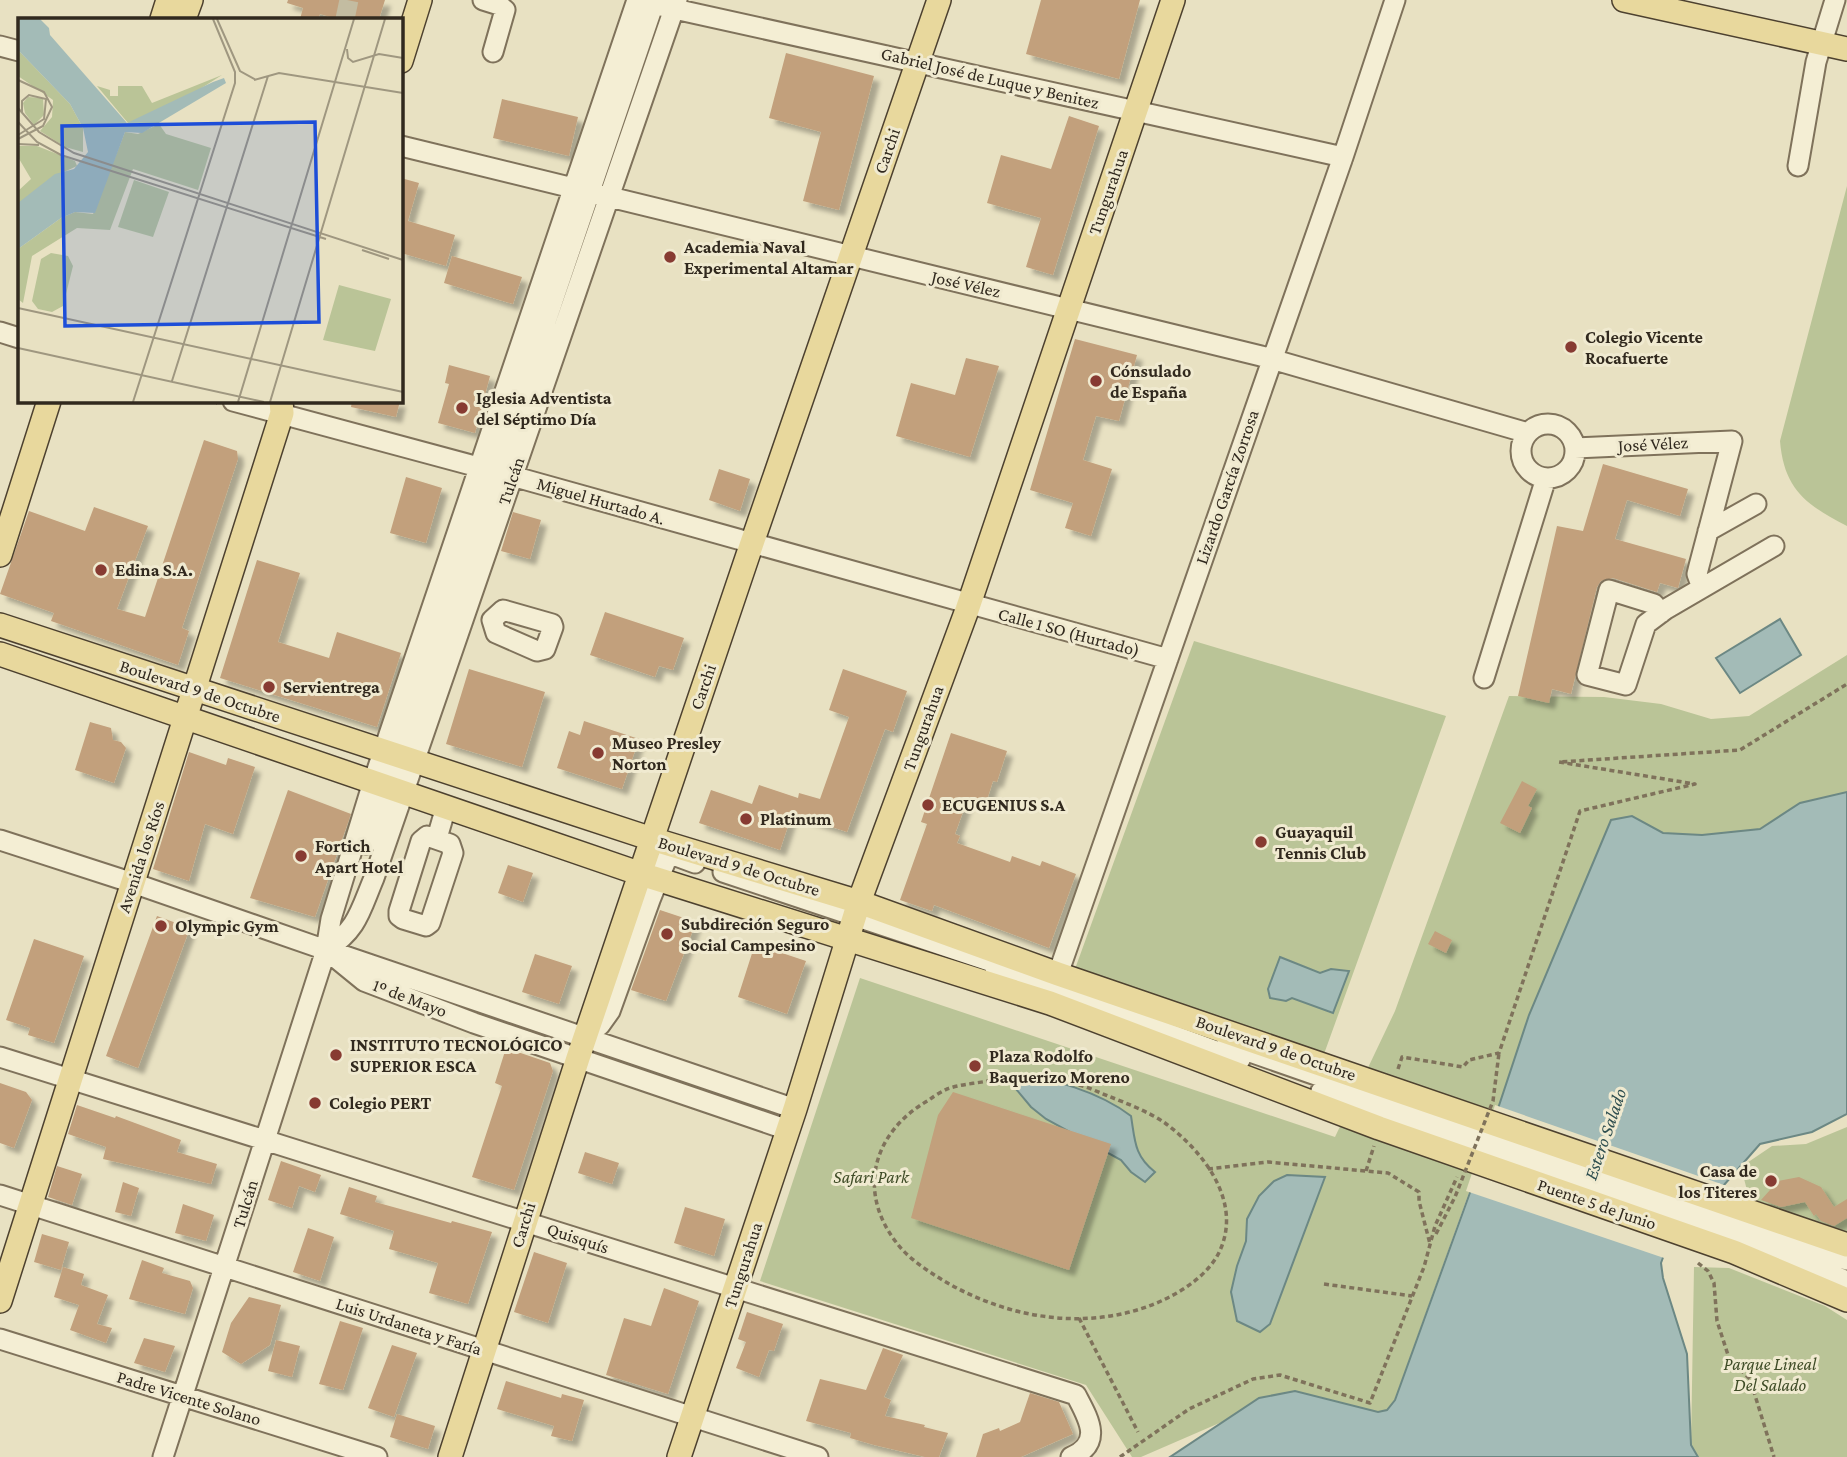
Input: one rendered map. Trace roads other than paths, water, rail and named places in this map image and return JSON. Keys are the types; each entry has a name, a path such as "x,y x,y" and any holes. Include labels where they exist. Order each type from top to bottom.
{"main road":[{"path":"162,18 168,0"},
{"path":"184,18 191,0"},
{"path":"399,18 405,0"},
{"path":"402,58 420,0"},
{"name":"Carchi","path":"450,1457 578,1058 649,884 652,839 939,0"},
{"name":"Tungurahua","path":"679,1457 792,1120 857,909 969,604 1173,0"},
{"path":"1624,0 1847,49"},
{"path":"0,555 49,402"},
{"name":"Avenida los Ríos","path":"0,1301 284,407"},
{"name":"Boulevard 9 de Octubre","path":"0,625 1058,974 1391,1087 1472,1122"},
{"name":"Boulevard 9 de Octubre","path":"0,654 446,807 649,884 848,938 1050,1003 1379,1128 1468,1158"},
{"path":"1472,1122 1746,1227 1837,1240"},
{"name":"Puente 5 de Junio","path":"1468,1158 1746,1227"},
{"path":"1746,1227 1847,1300"}],"street":[{"path":"483,0 505,10 493,51"},
{"name":"Lizardo García Zorrosa","path":"1058,974 1343,157 1395,0"},
{"path":"1798,166 1821,43 1835,0"},
{"name":"Gabriel José de Luque y Benitez","path":"644,1 675,5 1343,157"},
{"name":"Tulcán","path":"495,472 591,193 644,1"},
{"name":"Tulcán","path":"163,1457 326,950 331,919 399,756 466,612 495,472 591,193 675,5"},
{"path":"0,46 18,51"},
{"name":"José Vélez","path":"402,146 1271,358 1528,433"},
{"path":"0,332 18,338"},
{"name":"Miguel Hurtado A.","path":"242,402 284,407 495,472 969,604"},
{"path":"1543,425 1561,427 1568,433 1575,448 1571,467 1555,477 1546,478 1530,472 1521,457 1523,440 1528,433 1543,425"},
{"name":"José Vélez","path":"1575,448 1732,441 1708,531"},
{"path":"399,756 495,472"},
{"path":"1484,678 1546,478"},
{"path":"1702,588 1697,574 1708,531 1756,504"},
{"path":"1661,613 1654,604 1609,590 1587,675 1626,685 1646,624 1774,546"},
{"name":"Calle 1 SO (Hurtado)","path":"969,604 1168,659"},
{"path":"466,612 492,620"},
{"name":"Tulcán","path":"326,950 353,928 374,878 388,787 399,756"},
{"path":"437,838 446,807"},
{"path":"422,838 437,838 450,844 453,853 428,926 399,916 405,886 422,838"},
{"name":"1º de Mayo","path":"0,840 326,950 364,981 578,1058 792,1120"},
{"name":"Boulevard 9 de Octubre","path":"649,884 667,858 676,856 857,909 1472,1122"},
{"path":"374,878 405,886"},
{"path":"326,950 586,1036 792,1120"},
{"name":"Quisquís","path":"0,1057 1076,1395 1103,1452"},
{"name":"Luis Urdaneta y Faría","path":"0,1195 818,1457"},
{"path":"1746,1227 1847,1260"},
{"path":"1746,1227 1799,1260 1847,1281"},
{"name":"Padre Vicente Solano","path":"0,1339 377,1457"},
{"path":"1071,1457 1103,1452"}],"water":[{"path":"1780,619 1801,655 1740,693 1716,658"},
{"name":"Estero Salado","path":"1847,792 1847,1114 1812,1132 1760,1144 1665,1252 1661,1263 1663,1278 1687,1354 1691,1445 1698,1457 1170,1457 1259,1398 1295,1391 1378,1412 1387,1410 1395,1400 1472,1187 1529,1015 1611,820 1632,816 1663,833 1702,835 1760,829 1800,803"},
{"path":"1280,957 1320,973 1331,969 1349,971 1333,1013 1292,998 1286,1001 1270,998 1268,989"},
{"path":"1012,1076 1042,1079 1074,1087 1105,1100 1131,1116 1139,1154 1155,1172 1145,1182 1121,1160 1046,1119 1031,1107 1011,1083"},
{"path":"1287,1175 1325,1177 1270,1324 1260,1332 1237,1321 1231,1292 1246,1241 1247,1219 1259,1196 1274,1181"}],"tunnel":[{"path":"345,18 349,0"}],"place":[{"name":"Academia Naval Experimental Altamar","path":"670,257"},
{"name":"Colegio Vicente Rocafuerte","path":"1571,347"},
{"name":"Cónsulado de España","path":"1096,381"},
{"name":"Iglesia Adventista del Séptimo Día","path":"462,408"},
{"name":"Edina S.A.","path":"101,570"},
{"name":"Servientrega","path":"269,687"},
{"name":"Museo Presley Norton","path":"598,753"},
{"name":"ECUGENIUS S.A","path":"928,805"},
{"name":"Platinum","path":"746,819"},
{"name":"Guayaquil Tennis Club","path":"1261,842"},
{"name":"Fortich Apart Hotel","path":"301,856"},
{"name":"Olympic Gym","path":"161,926"},
{"name":"Subdireción Seguro Social Campesino","path":"667,934"},
{"name":"INSTITUTO TECNOLÓGICO SUPERIOR ESCA","path":"336,1055"},
{"name":"Plaza Rodolfo Baquerizo Moreno","path":"975,1066"},
{"name":"Colegio PERT","path":"315,1103"},
{"name":"Casa de los Titeres","path":"1771,1181"}],"park label":[{"name":"Safari Park","path":"871,1177"},
{"name":"Parque Lineal Del Salado","path":"1770,1374"}]}
